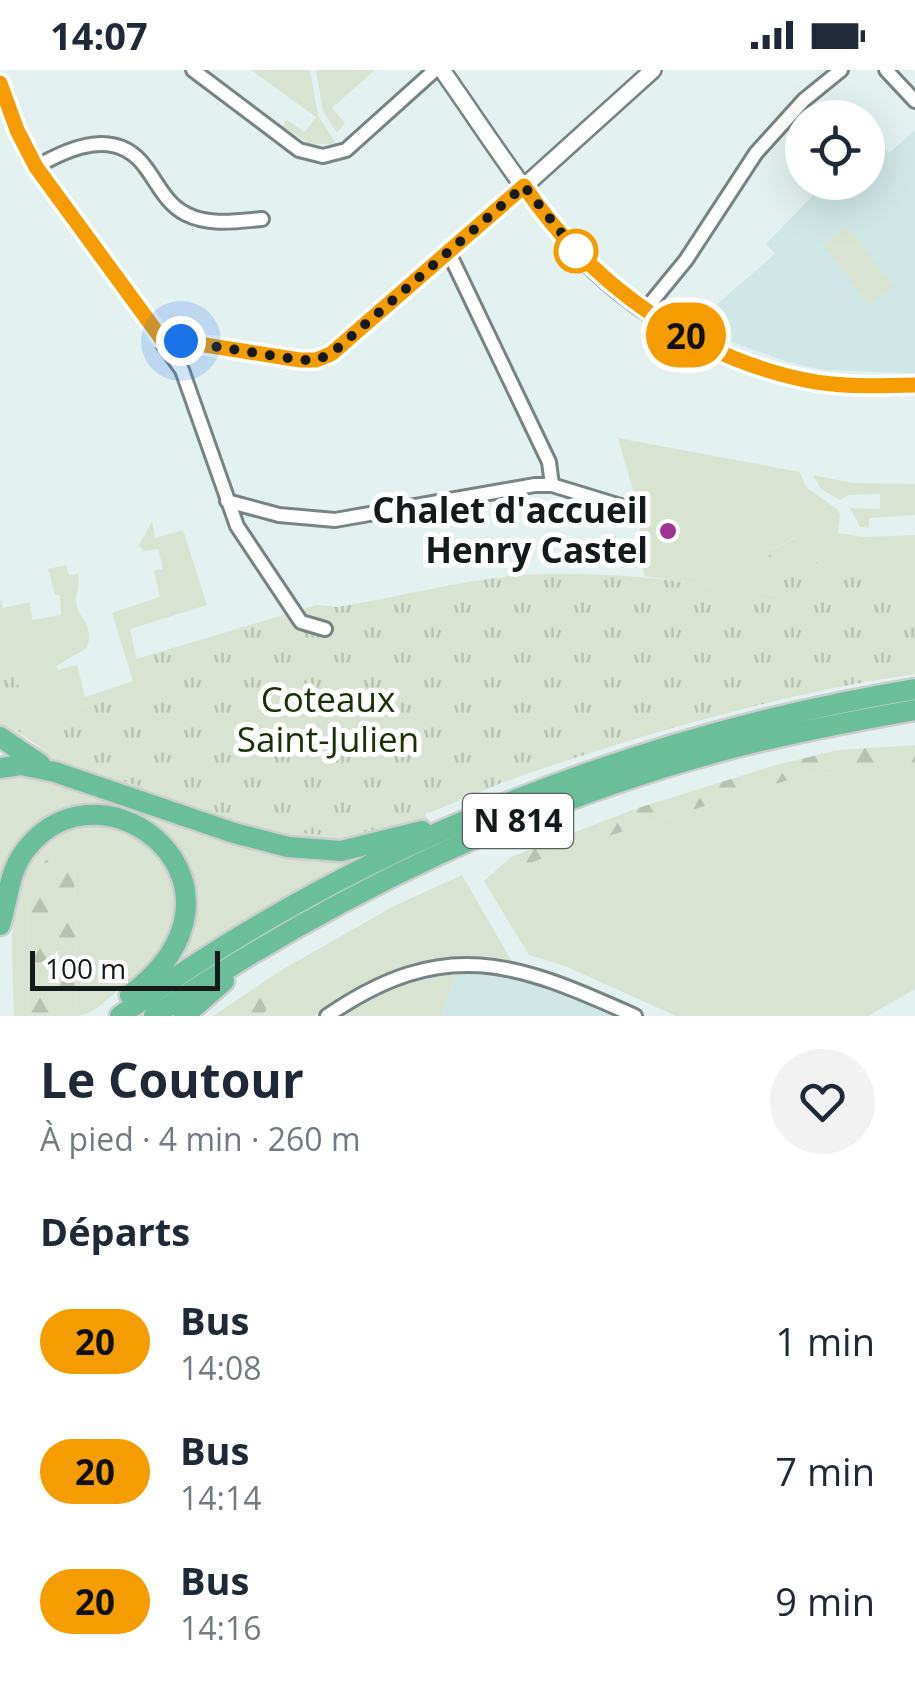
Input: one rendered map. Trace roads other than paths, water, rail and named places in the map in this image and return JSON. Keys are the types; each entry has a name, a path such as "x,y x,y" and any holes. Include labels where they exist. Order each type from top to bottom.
{"highway":[{"name":"N 814","path":"118,1016 303,902 449,829 665,748 810,708 915,689"},
{"name":"N 814","path":"154,1016 232,966 369,888 494,830 594,792 743,746 915,710"},
{"path":"0,738 54,772"},
{"path":"0,768 20,765 54,772 234,833 308,850 359,848 416,832 449,829"},
{"path":"0,925 15,869 28,846 49,830 67,821 97,815 129,823 160,841 184,878 187,902 182,931 158,971 123,1000 118,1016"},
{"path":"184,1016 221,986 232,966"}],"street":[{"path":"193,70 299,150 323,156 346,150 434,70"},
{"path":"442,70 521,190 571,246 644,310 694,340 772,372 851,386 915,385"},
{"path":"644,310 686,260 756,152 804,100 841,70"},
{"path":"886,70 915,101"},
{"path":"161,338 300,360 316,360 331,354 521,190 649,71"},
{"path":"0,83 36,167 182,370 237,526 298,618 308,626 325,629"},
{"path":"36,167 86,144 111,145 141,161 173,205 187,215 226,222 262,219"},
{"path":"449,253 542,446 552,485"},
{"path":"227,501 279,515 335,520 552,485 634,510"},
{"path":"326,1016 362,992 394,978 463,965 521,970 560,982 636,1016"}],"place":[{"name":"Chalet d'accueil Henry Castel","path":"668,531"}],"park label":[{"name":"Coteaux Saint-Julien","path":"328,720"}]}
